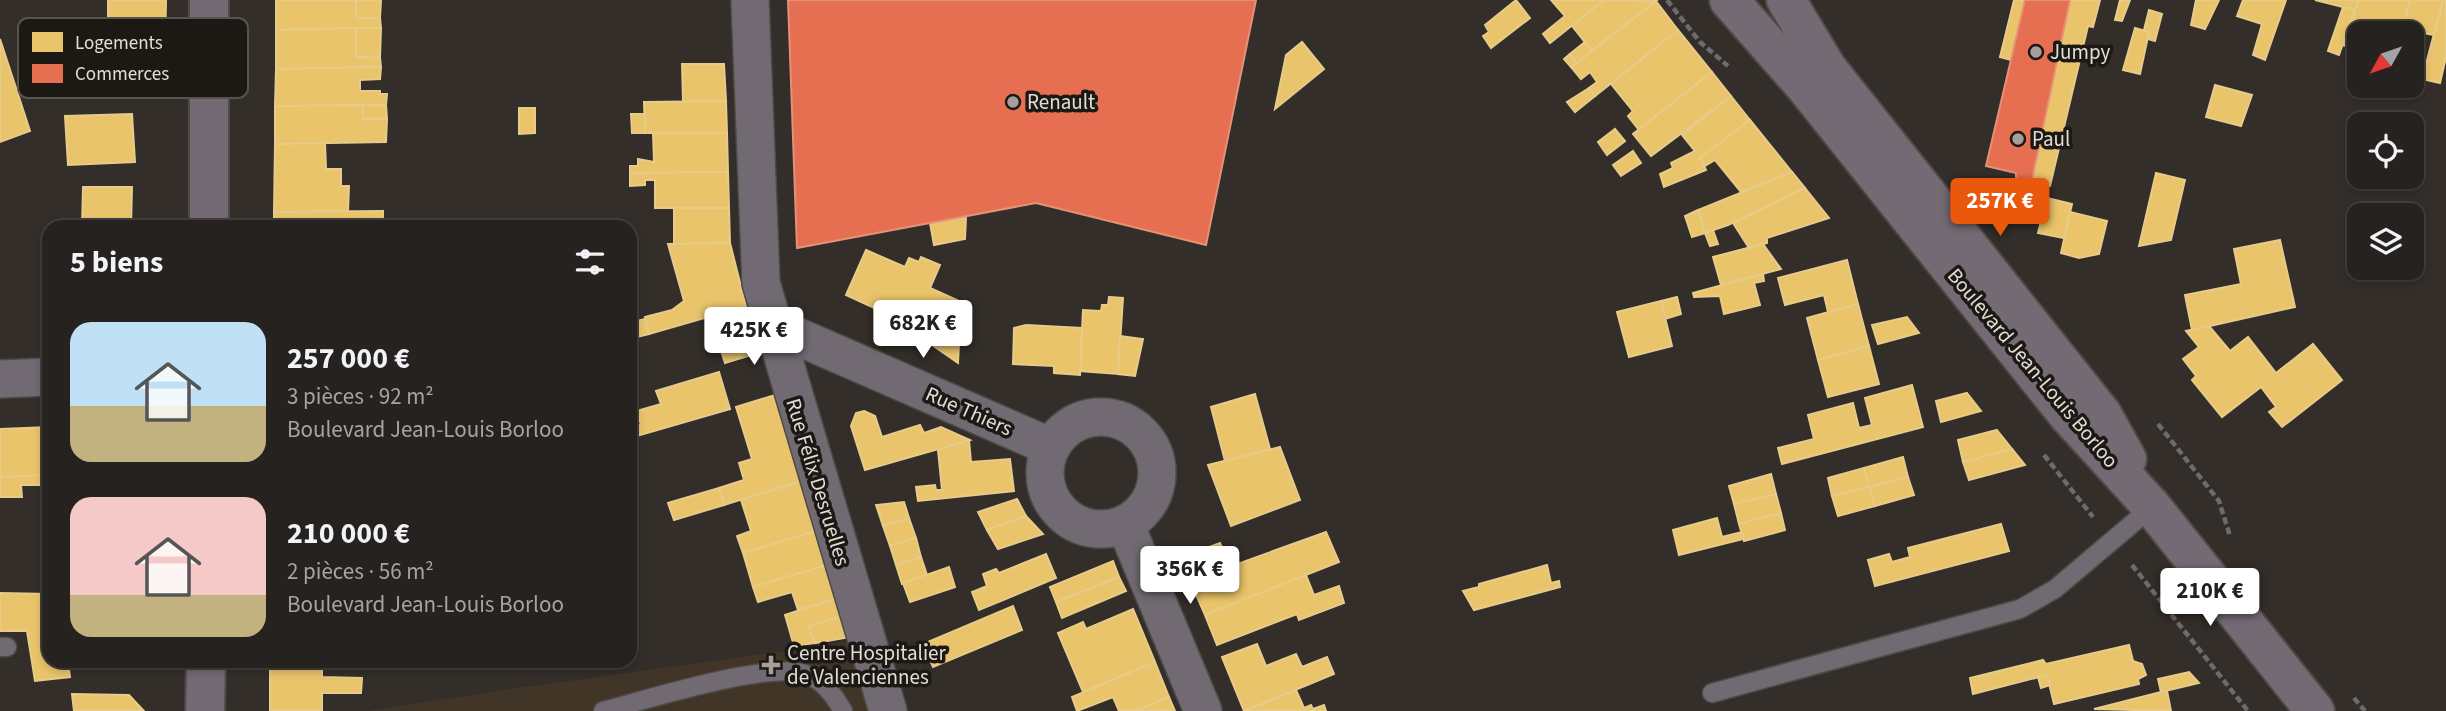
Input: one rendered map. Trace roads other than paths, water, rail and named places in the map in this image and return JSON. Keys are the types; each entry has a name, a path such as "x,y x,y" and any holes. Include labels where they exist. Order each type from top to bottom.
{"main road":[{"name":"Boulevard Jean-Louis Borloo","path":"1729,0 1803,84 2073,422 2152,508 2315,711"},
{"name":"Boulevard Jean-Louis Borloo","path":"1786,0 1827,68 2102,414 2152,508"},
{"path":"209,220 210,98"},
{"path":"205,711 206,668"}],"street":[{"name":"Rue Félix Desruelles","path":"750,0 758,261 771,325 888,711"},
{"name":"Rue Thiers","path":"771,325 1051,447"},
{"path":"0,379 42,377"},
{"path":"1102,417 1126,423 1146,439 1156,461 1155,486 1144,509 1125,524 1091,528 1060,512 1045,481 1044,469 1051,447 1067,428 1089,418 1102,417"},
{"path":"1125,524 1203,711"}],"lane":[{"path":"1712,693 2020,609 2055,589 2152,508"},
{"path":"603,711 723,680 789,671 805,673 827,687 843,711"}],"place":[{"name":"Jumpy","path":"2036,52"},
{"name":"Renault","path":"1013,102"},
{"name":"Paul","path":"2018,139"},
{"name":"Centre Hospitalier de Valenciennes","path":"771,665"}]}
